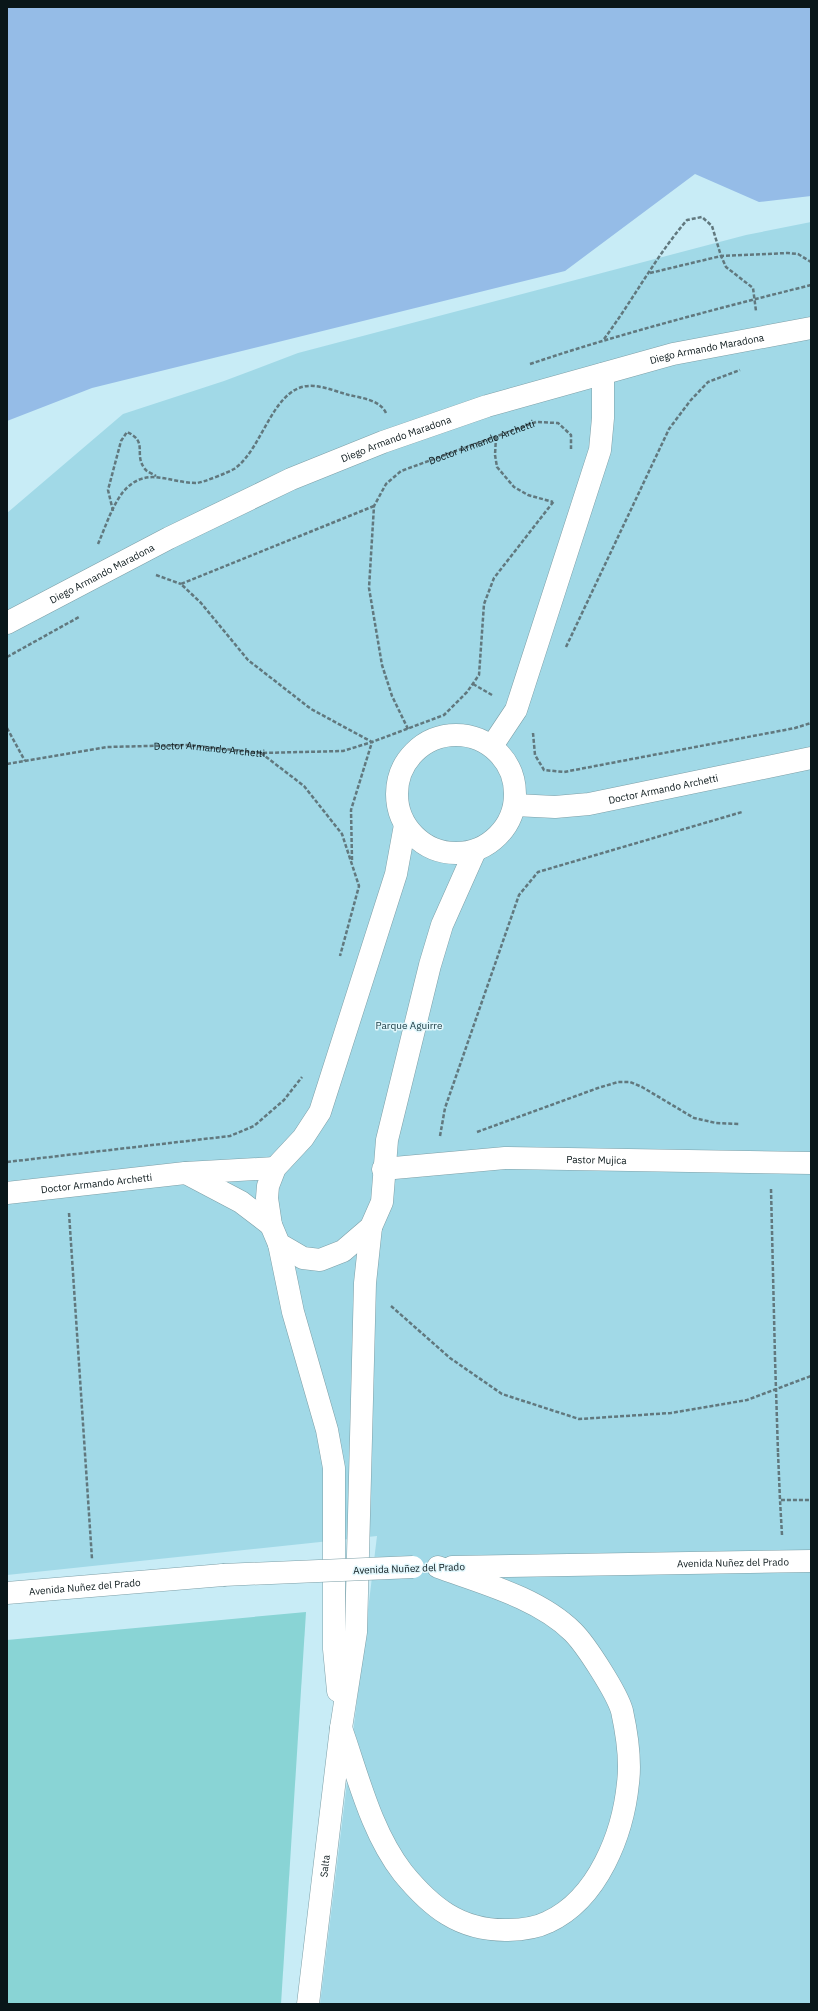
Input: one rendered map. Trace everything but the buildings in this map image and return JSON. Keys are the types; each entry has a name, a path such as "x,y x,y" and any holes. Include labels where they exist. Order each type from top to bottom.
{"main road":[{"name":"Diego Armando Maradona","path":"7,623 169,538 284,482 396,438 487,406 673,354 811,328"},
{"path":"492,746 516,710 600,450 603,418 603,374"},
{"path":"454,734 474,738 492,746 504,759 512,773 516,789 515,805 510,820 501,834 489,844 475,851 455,854 435,850 418,840 405,825 398,808 396,789 400,775 407,761 416,750 433,739 454,734"},
{"name":"Doctor Armando Archetti","path":"515,805 556,807 589,804 811,758"},
{"path":"405,825 396,874 320,1112 303,1138 275,1168 268,1186 267,1198 293,1312 327,1430 334,1468 334,1649 341,1728 368,1808 382,1838 402,1871 427,1900 452,1919 487,1930 516,1930 548,1923 576,1903 598,1876 614,1846 622,1820 628,1783 629,1754 621,1709 599,1667 573,1632 546,1611 509,1592 438,1567"},
{"path":"341,1728 356,1632 365,1283 371,1227 382,1202 383,1169 387,1140 442,924 475,851"},
{"name":"Pastor Mujica","path":"383,1169 505,1158 811,1163"},
{"name":"Doctor Armando Archetti","path":"7,1193 185,1173 275,1168"},
{"path":"185,1173 241,1202 303,1258 320,1260 343,1251 371,1227"},
{"name":"Avenida Nuñez del Prado","path":"7,1593 223,1575 438,1567 811,1560"},
{"name":"Salta","path":"308,2004 341,1728"}],"path":[{"path":"604,340 674,235 687,220 702,218 712,226 726,267 753,288 758,338"},
{"path":"649,274 721,256 788,253 798,254 811,262"},
{"path":"565,649 669,429 690,401 708,382 741,370"},
{"path":"97,547 123,492 137,481 150,476 199,483 233,470 247,458 282,399 297,388 313,386 373,401 384,408 410,468"},
{"name":"Doctor Armando Archetti","path":"408,729 392,696 382,665 369,588 374,506 386,484 401,471 536,422 558,423 572,435 570,454"},
{"path":"113,511 108,490 121,441 127,432 136,436 140,442 140,454 145,469 158,477"},
{"path":"496,437 495,455 497,467 514,487 528,495 553,502"},
{"name":"Doctor Armando Archetti","path":"7,764 123,747 187,745 261,752 343,751 372,742 444,715 467,692 479,675 484,604 494,578 557,497"},
{"path":"182,584 374,506"},
{"path":"149,579 156,575 182,584 201,603 248,660 311,709 372,742 351,810 352,862"},
{"path":"7,657 81,616"},
{"path":"532,727 535,755 544,770 564,772 795,728 811,723"},
{"path":"7,728 25,761"},
{"path":"261,752 304,786 342,834 359,886 338,962"},
{"path":"446,1138 438,1136 445,1108 519,895 538,872 742,812"},
{"path":"7,1162 230,1136 254,1126 284,1100 303,1074"},
{"path":"475,1133 618,1082 630,1082 642,1087 694,1118 716,1123 740,1124"},
{"path":"68,1185 94,1586"},
{"path":"771,1194 778,1453 783,1561"},
{"path":"365,1283 450,1358 502,1394 579,1419 671,1414 747,1400 811,1376"},
{"path":"780,1500 811,1500"}],"green space":[{"name":"Parque Aguirre","path":"811,222 811,2004 320,2004 377,1536 7,1575 7,513 123,414 224,381 298,353 746,235"}],"shaded area":[{"path":"7,7 811,7 811,196 759,202 695,174 565,271 92,388 7,421"}]}
